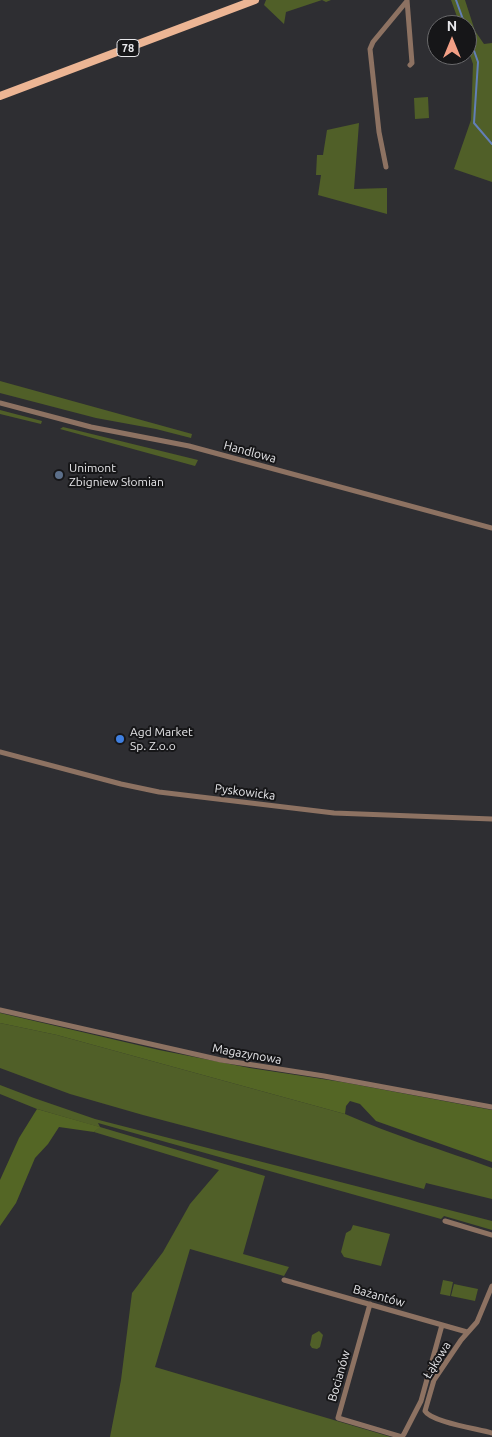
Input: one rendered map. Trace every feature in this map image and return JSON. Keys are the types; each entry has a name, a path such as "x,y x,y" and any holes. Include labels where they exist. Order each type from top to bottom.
{"main road":[{"name":"78","path":"0,96 255,0"}],"street":[{"path":"407,1 412,63 410,65"},
{"path":"386,167 379,132 370,49 373,42 407,1"},
{"name":"Handlowa","path":"0,403 92,427 189,446 492,528"},
{"name":"Pyskowicka","path":"0,752 121,784 159,792 334,813 492,819"},
{"name":"Magazynowa","path":"0,1010 221,1060 324,1076 492,1107"},
{"path":"445,1221 492,1235"},
{"name":"Bażantów","path":"284,1280 467,1332"},
{"name":"Łąkowa","path":"492,1286 476,1322 434,1380 425,1411 429,1416 441,1420 492,1433"},
{"name":"Bocianów","path":"370,1304 338,1418 402,1437 421,1401 442,1325"}],"green space":[{"path":"266,0 322,0 286,12 284,24 264,5"},
{"path":"451,0 465,0 470,15 456,15"},
{"path":"477,34 484,44 492,43 492,182 454,169 471,120 473,65 477,65"},
{"path":"428,97 429,118 415,119 414,98"},
{"path":"359,123 354,189 387,188 387,214 318,195 321,175 316,175 317,155 323,155 327,130"},
{"path":"0,381 192,434 191,438 156,429 96,418 0,393"},
{"path":"0,410 42,421 41,424 0,414"},
{"path":"63,427 198,460 195,466 60,429"},
{"path":"0,1013 159,1050 250,1068 342,1082 492,1110 492,1162 376,1121 360,1104 350,1101 346,1106 345,1114 57,1035 0,1023"},
{"path":"0,1023 57,1035 345,1114 399,1136 492,1168 492,1199 426,1183 424,1189 70,1094 0,1068"},
{"path":"0,1085 95,1119 492,1221 492,1230 444,1216 441,1219 98,1123 100,1127 265,1176 243,1254 289,1267 284,1276 190,1249 155,1367 391,1437 110,1437 121,1380 132,1293 163,1252 190,1204 219,1170 94,1132 99,1127 37,1109 0,1094"},
{"path":"37,1109 100,1127 94,1132 59,1127 48,1144 35,1158 16,1203 0,1226 0,1180 19,1138"},
{"path":"353,1225 390,1234 381,1266 344,1257 341,1252 346,1233 351,1230"},
{"path":"443,1280 453,1282 450,1296 440,1294"},
{"path":"454,1284 478,1289 475,1301 451,1296"},
{"path":"319,1331 323,1335 320,1347 317,1349 312,1348 310,1345 312,1335"}],"waterway":[{"path":"456,0 461,15"},
{"path":"477,59 474,123 492,144"}],"place":[{"name":"Unimont Zbigniew Słomian","path":"59,475"},
{"name":"Agd Market Sp. Z.o.o","path":"120,739"}]}
